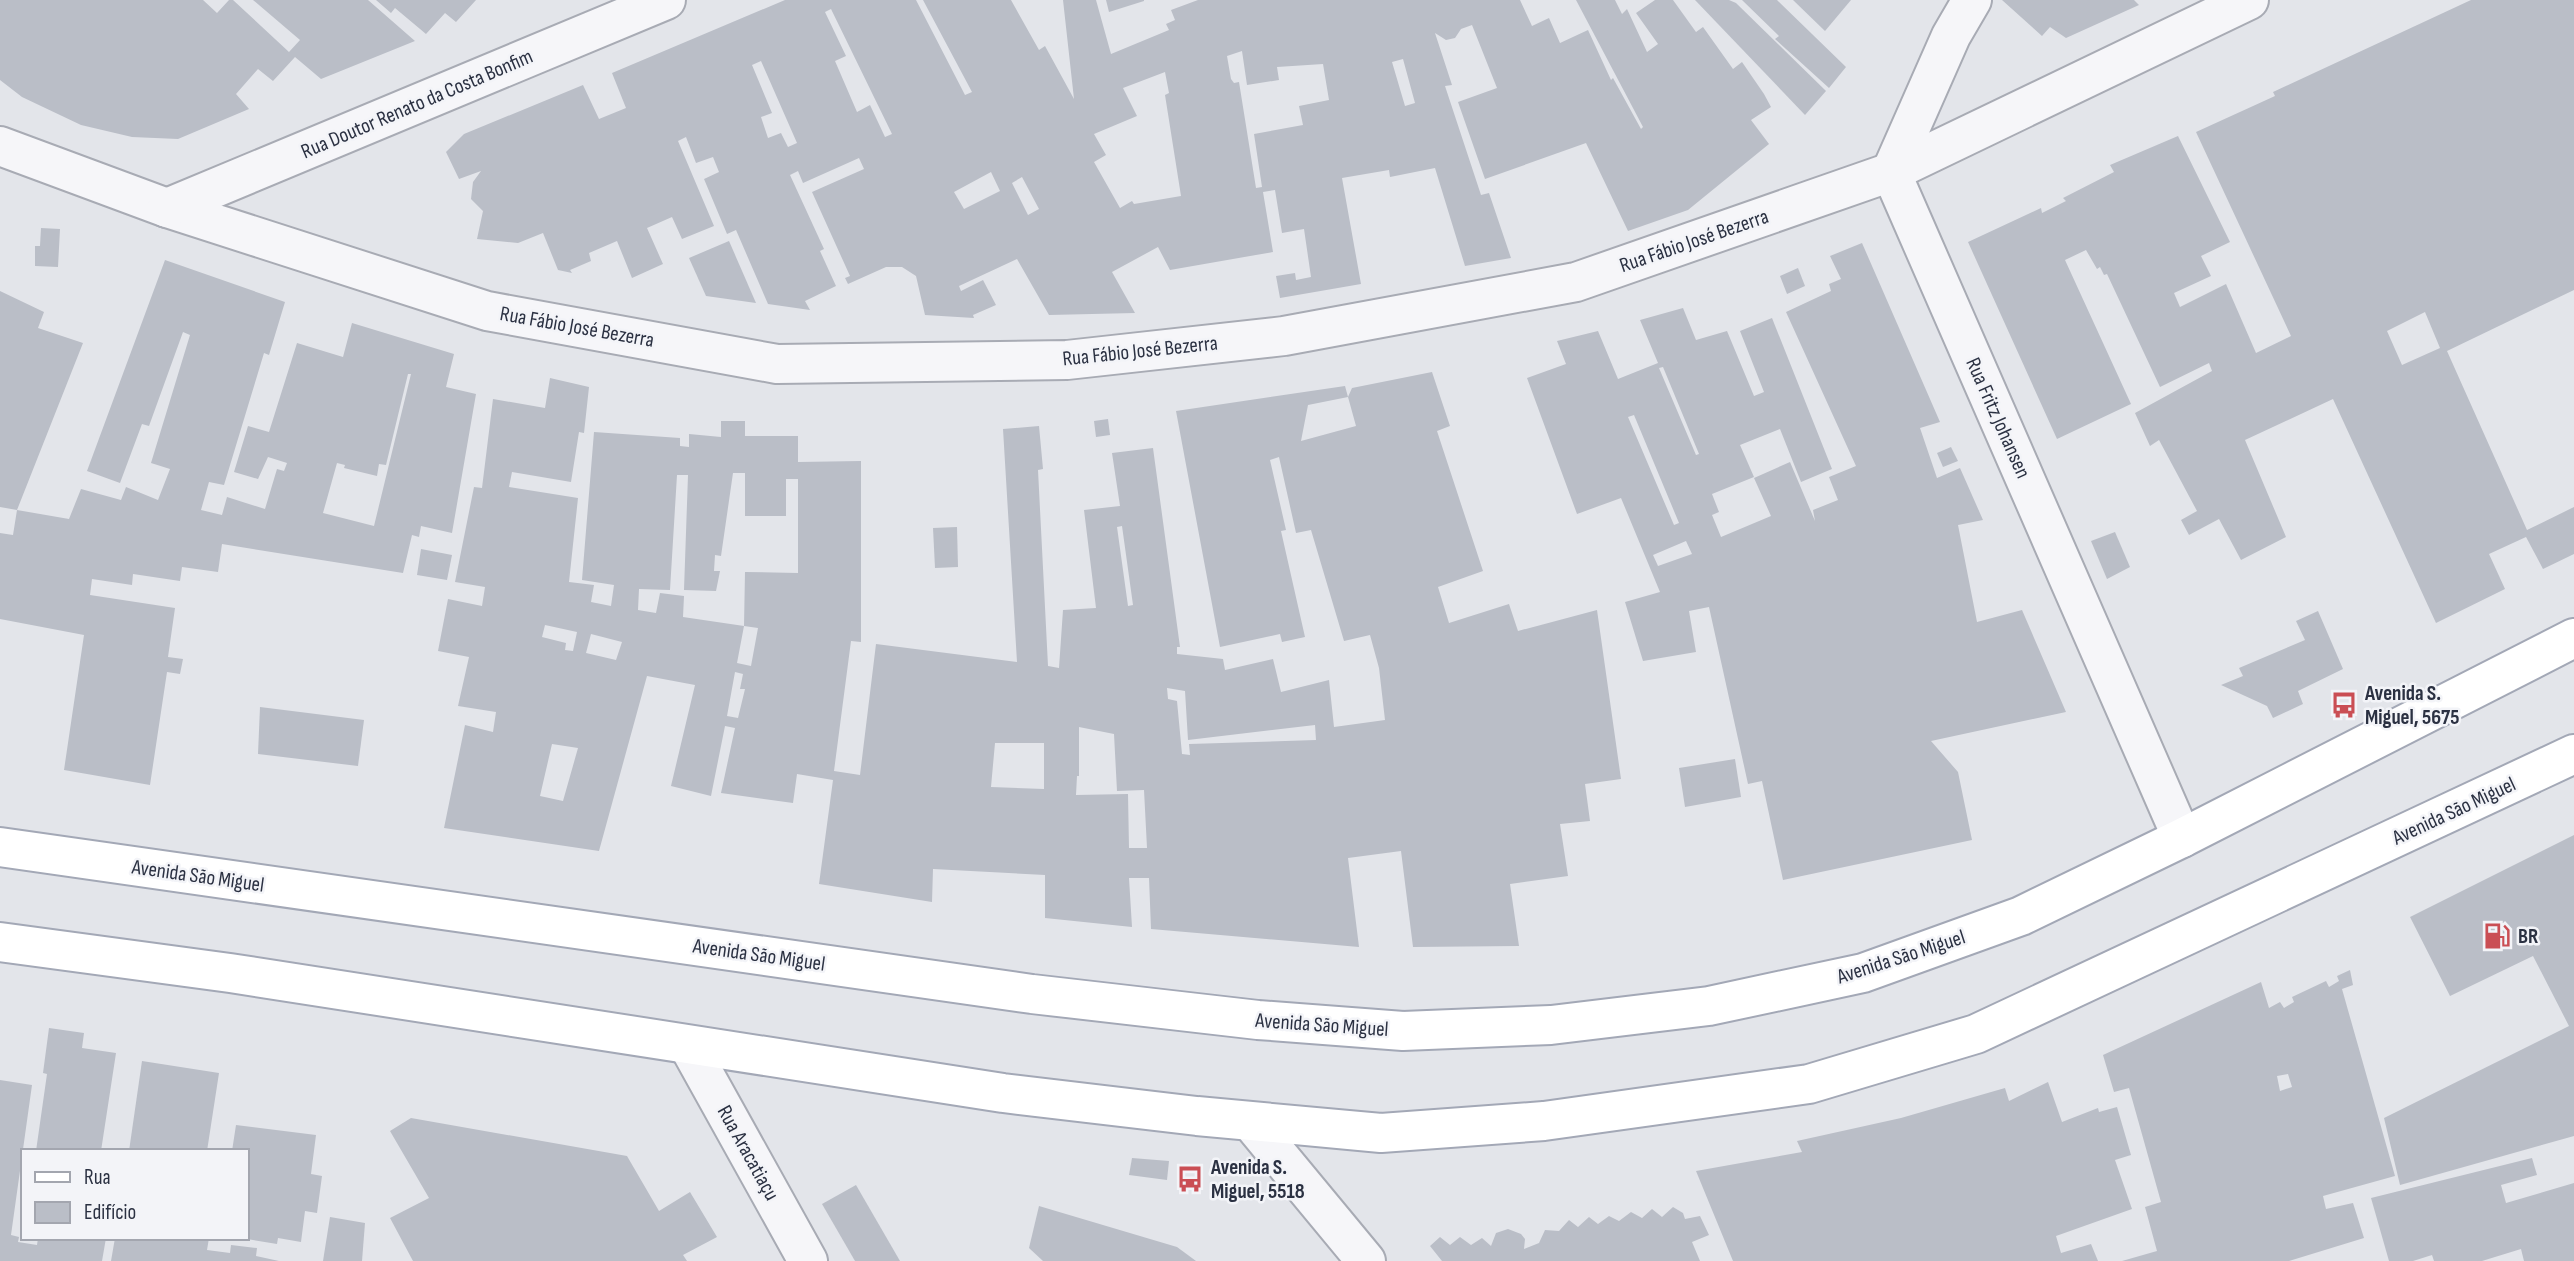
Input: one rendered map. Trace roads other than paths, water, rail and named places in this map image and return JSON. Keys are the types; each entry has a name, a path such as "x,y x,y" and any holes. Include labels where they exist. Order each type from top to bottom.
{"main road":[{"name":"Avenida São Miguel","path":"0,848 1032,994 1258,1020 1403,1031 1551,1025 1696,1008 1863,973 2021,916 2182,838 2574,638"},
{"name":"Avenida São Miguel","path":"0,943 230,973 1003,1093 1251,1122 1394,1132 1544,1121 1809,1084 1976,1034 2574,754"}],"street":[{"name":"Rua Doutor Renato da Costa Bonfim","path":"167,208 666,0"},
{"path":"1891,172 1951,36 1972,0"},
{"name":"Rua Fábio José Bezerra","path":"0,146 167,208 487,311 777,364 1067,360 1284,336 1576,282 1891,172 2249,0"},
{"name":"Rua Fritz Johansen","path":"1891,172 2182,838"},
{"name":"Rua Aracatiaçu","path":"688,1045 808,1261"},
{"path":"1251,1122 1366,1261"}],"place":[{"name":"Avenida S. Miguel, 5675","path":"2344,705"},
{"name":"BR","path":"2497,936"},
{"name":"Avenida S. Miguel, 5518","path":"1190,1179"}]}
